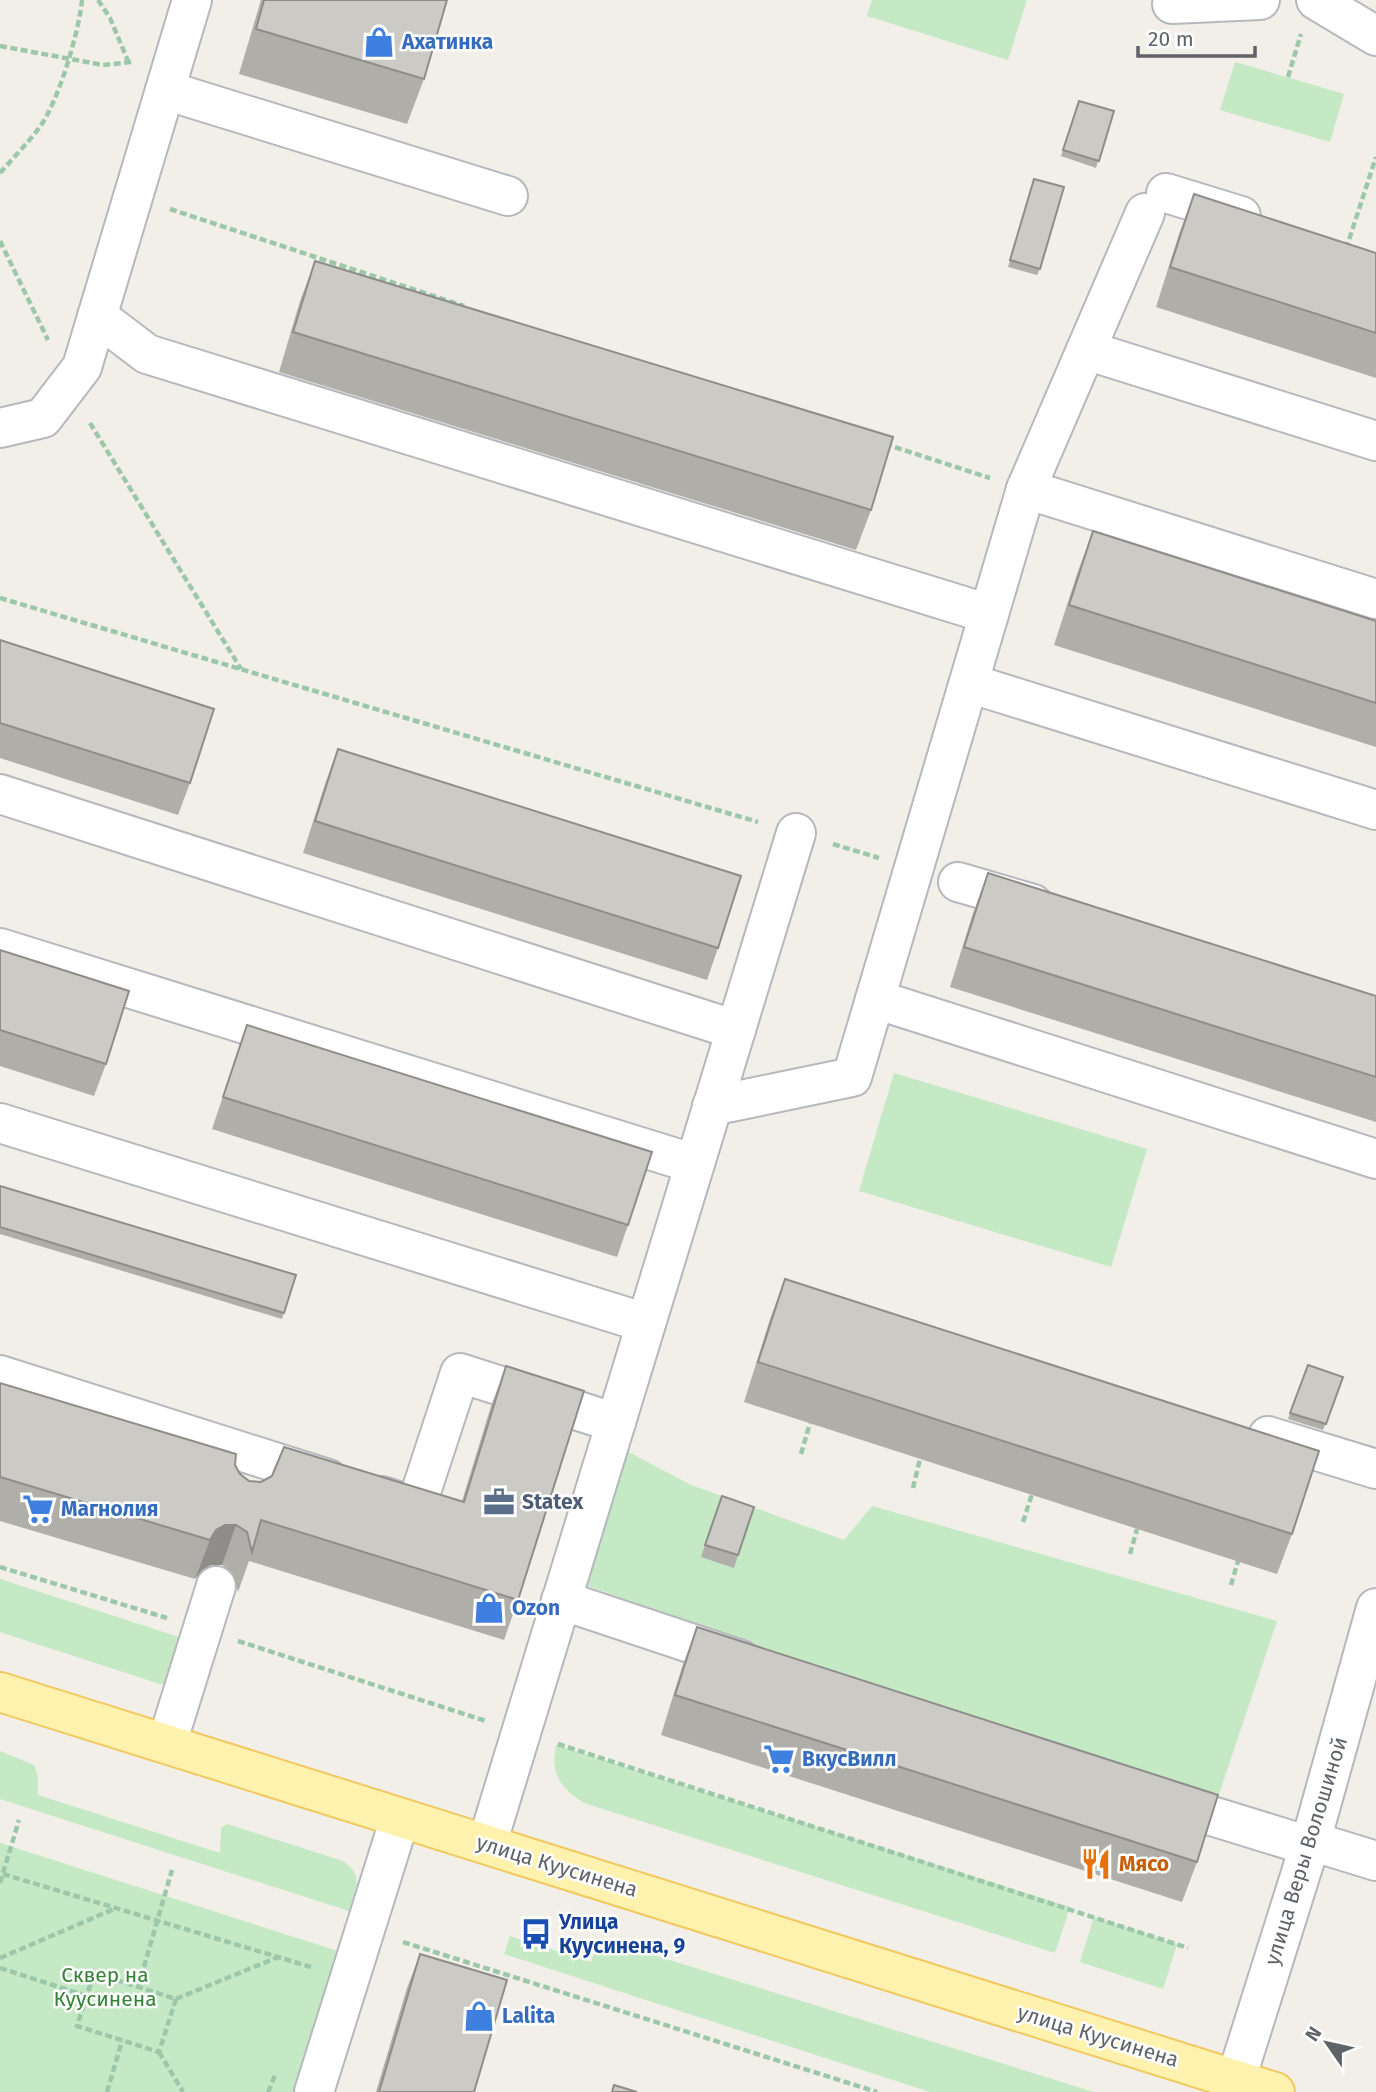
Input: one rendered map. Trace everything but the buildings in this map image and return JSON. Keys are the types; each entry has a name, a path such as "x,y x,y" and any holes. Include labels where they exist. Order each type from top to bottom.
{"main road":[{"name":"улица Куусинена","path":"0,1692 487,1843 1234,2086 1275,2092"}],"street":[{"path":"0,428 43,418 82,367 192,0"},
{"path":"1172,4 1260,0"},
{"path":"1316,0 1376,36"},
{"path":"167,82 508,196"},
{"path":"712,1106 852,1077 1026,489 1086,350 1155,203 1275,227"},
{"path":"97,316 147,354 989,614"},
{"path":"1086,350 1376,441"},
{"path":"1026,489 1376,599"},
{"path":"968,683 1376,810"},
{"path":"0,794 736,1030"},
{"path":"487,1843 796,833"},
{"path":"958,882 1067,915"},
{"path":"0,948 695,1164"},
{"path":"875,999 1376,1159"},
{"path":"0,1123 646,1323"},
{"path":"0,1375 251,1473 415,1507 460,1373 616,1423"},
{"path":"1228,1424 1376,1469"},
{"path":"167,1743 216,1586"},
{"path":"561,1600 772,1671"},
{"name":"улица Веры Волошиной","path":"1234,2086 1310,1843 1376,1608"},
{"path":"1124,1787 1376,1861"},
{"path":"314,2092 400,1818"}],"path":[{"path":"0,173 41,126 68,61 80,21 82,0"},
{"path":"98,0 110,18 128,61"},
{"path":"0,46 68,61 103,65 128,61 167,82"},
{"path":"1346,250 1376,157"},
{"path":"132,197 470,309"},
{"path":"0,241 93,429 242,669"},
{"path":"883,443 1026,489"},
{"path":"0,598 914,868"},
{"path":"801,1454 810,1423"},
{"path":"913,1488 920,1459"},
{"path":"1023,1522 1031,1494"},
{"path":"1130,1554 1137,1529"},
{"path":"1231,1585 1238,1561"},
{"path":"0,1567 203,1629 1188,1948"},
{"path":"0,1883 19,1820"},
{"path":"138,1987 172,1870"},
{"path":"3,1874 316,1969"},
{"path":"0,1958 115,1908"},
{"path":"403,1942 877,2092"},
{"path":"183,2092 159,2052 77,2026 94,1973 176,1999 278,1957"},
{"path":"0,1968 87,1996"},
{"path":"159,2052 176,1999"},
{"path":"107,2092 122,2041"},
{"path":"268,2092 279,2065"}],"green space":[{"path":"872,0 1027,0 1008,60 867,16"},
{"path":"1235,62 1344,94 1330,142 1220,110"},
{"path":"894,1073 1147,1149 1111,1267 859,1191"},
{"path":"623,1449 691,1485 844,1540 872,1506 1277,1621 1215,1806 588,1586"},
{"path":"0,1579 182,1638 166,1686 0,1632"},
{"path":"556,1745 1070,1907 1055,1953 584,1803 569,1792 559,1779 554,1764"},
{"path":"0,1751 34,1765 38,1777 38,1795 220,1853 221,1828 227,1824 340,1860 353,1870 356,1876 356,1888 349,1911 0,1799"},
{"name":"Сквер на Куусинена","path":"0,1843 341,1952 296,2092 0,2092"},
{"path":"1094,1917 1177,1944 1163,1989 1080,1962"},
{"path":"510,1936 591,1962 599,1938 1094,2092 930,2092 504,1954"}],"place":[{"name":"Ахатинка","path":"379,42"},
{"name":"Statex","path":"499,1502"},
{"name":"Магнолия","path":"38,1509"},
{"name":"Ozon","path":"489,1608"},
{"name":"ВкусВилл","path":"779,1759"},
{"name":"Мясо","path":"1096,1864"},
{"name":"Улица Куусинена, 9","path":"536,1934"},
{"name":"Lalita","path":"479,2016"}]}
